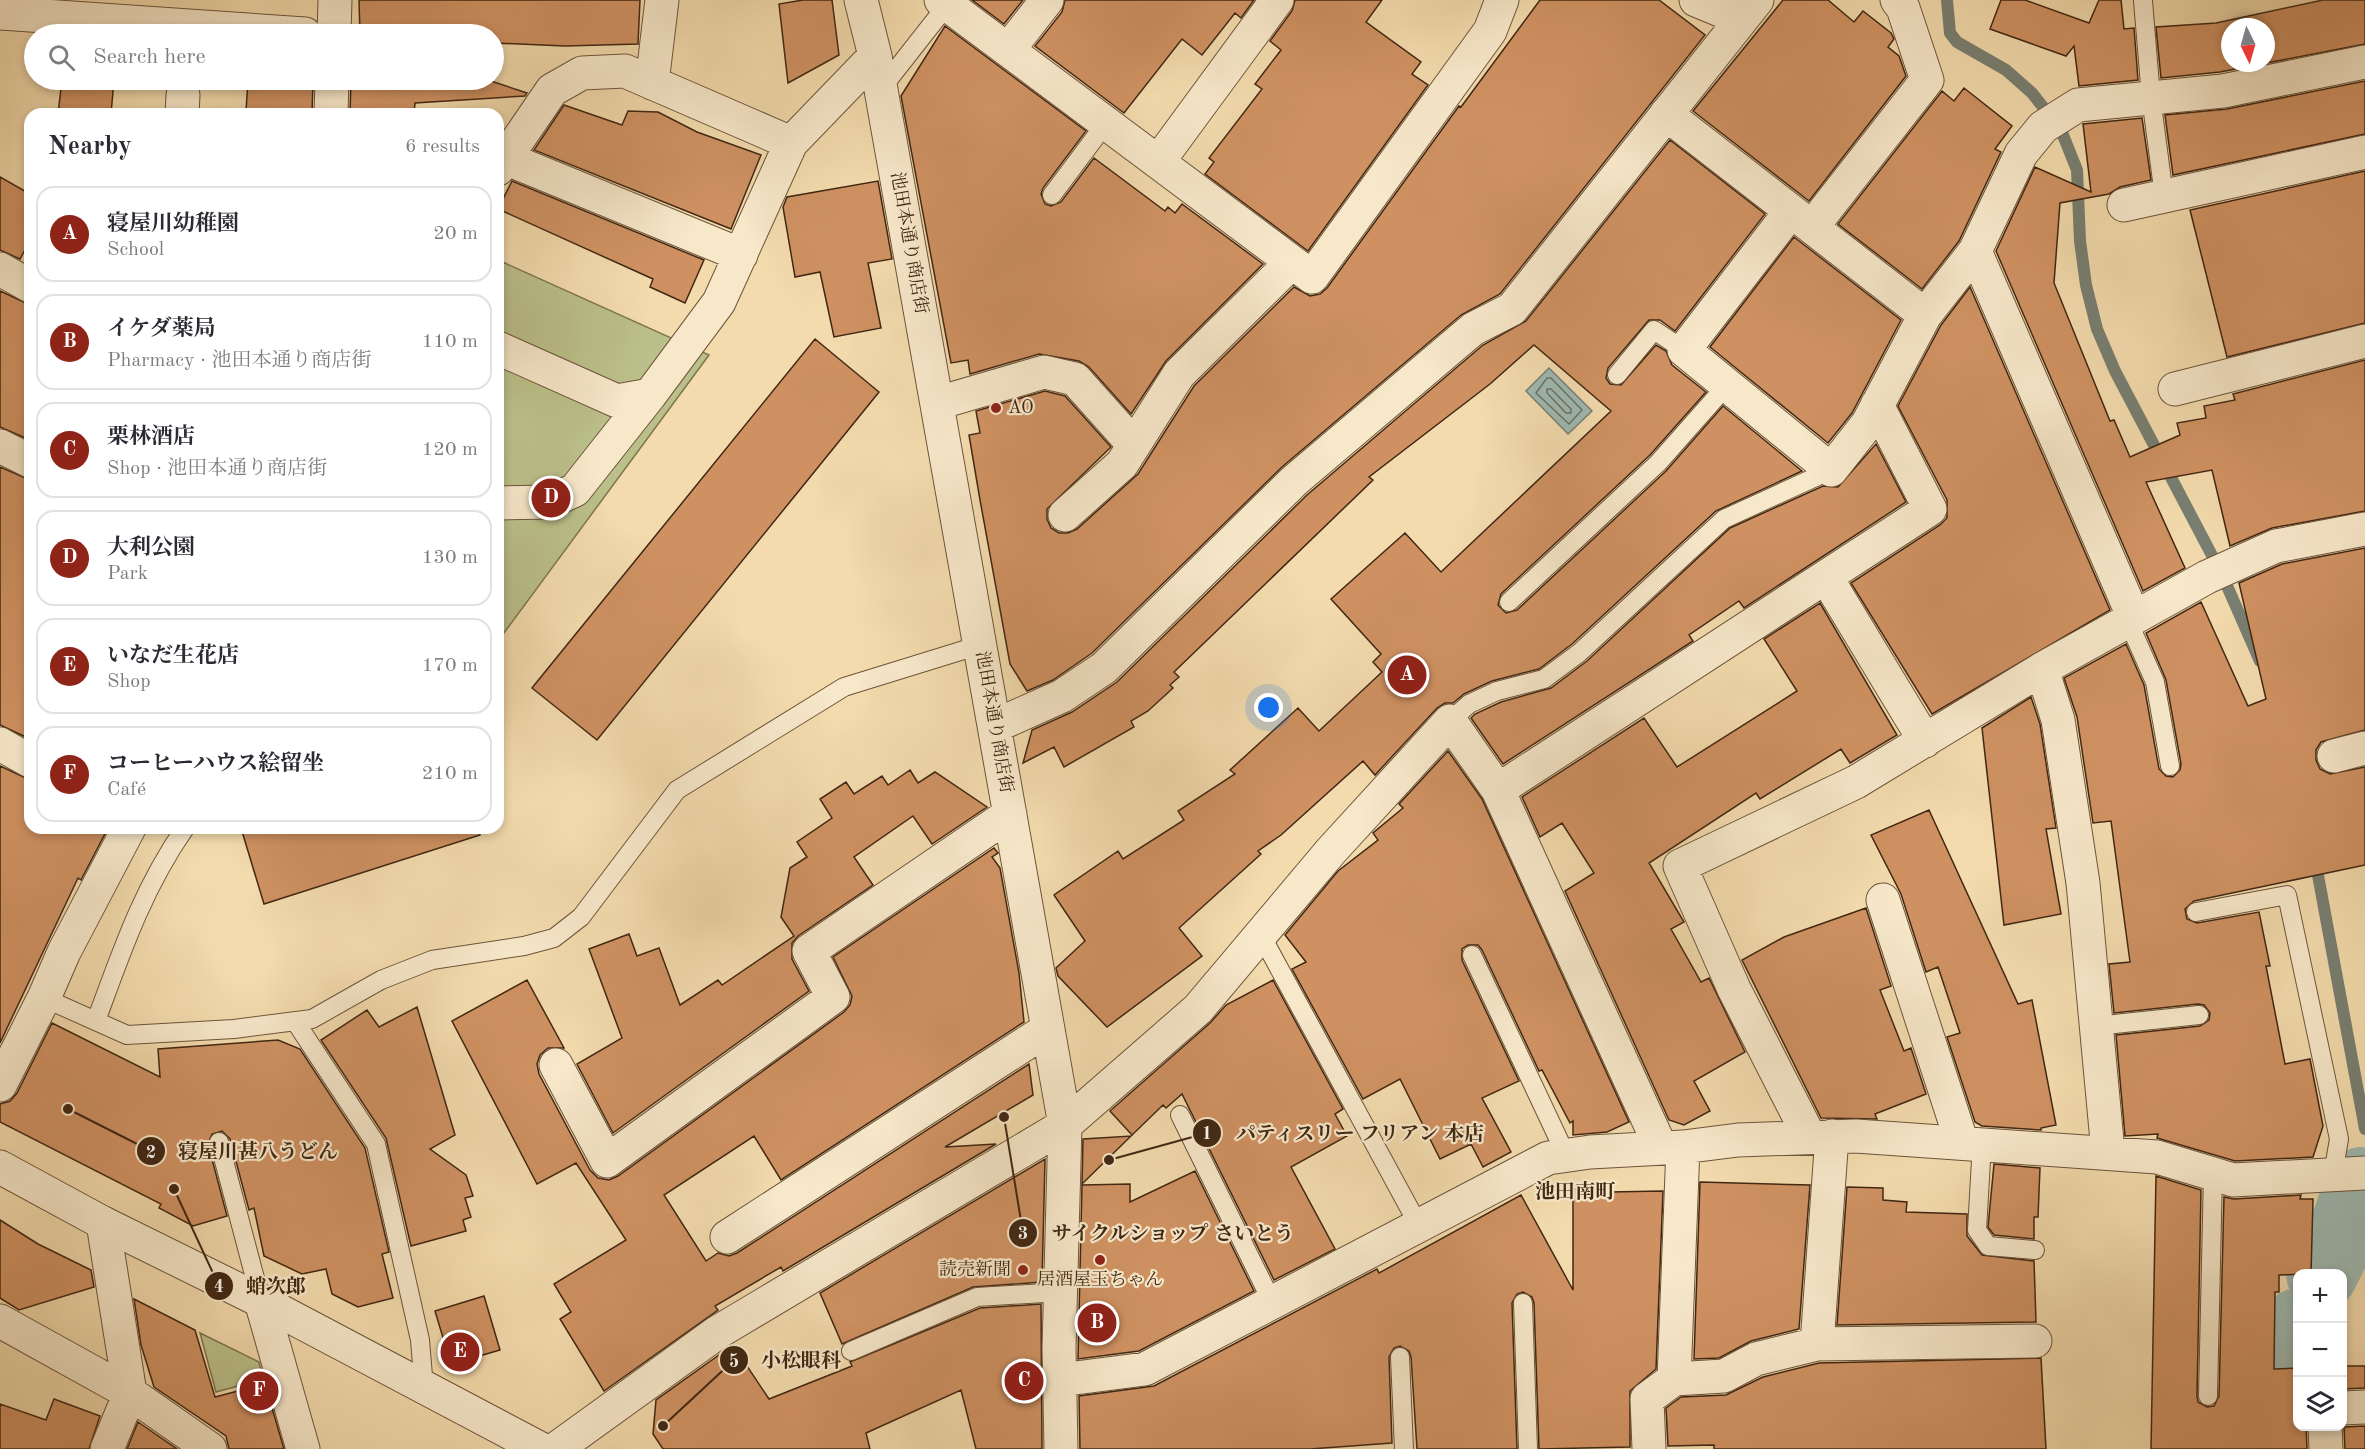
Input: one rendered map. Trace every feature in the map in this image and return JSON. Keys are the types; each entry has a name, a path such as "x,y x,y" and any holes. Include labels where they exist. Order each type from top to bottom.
{"street":[{"path":"334,24 335,0"},
{"path":"652,83 662,0"},
{"name":"池田本通り商店街","path":"861,0 875,56 938,403 1065,1125 1061,1292 1061,1449"},
{"path":"1008,50 1047,0"},
{"path":"1158,162 1276,0"},
{"path":"944,2 1312,277 1490,31 1502,0"},
{"path":"995,726 1062,696 1104,668 1294,481 1473,329 1512,309 1749,10 1696,0"},
{"path":"1897,0 1903,8 1927,80 1684,350 1831,470 1868,423 1925,315 1975,251 2021,154 2054,120 2078,105 2223,91 2365,62"},
{"path":"0,12 166,24"},
{"path":"504,502 549,502 574,490 650,395 719,302 791,143 875,56"},
{"path":"504,161 552,90 582,73 625,71 791,143"},
{"path":"331,108 332,90"},
{"path":"1666,114 1925,315"},
{"path":"2124,205 2365,152"},
{"path":"504,165 741,255"},
{"path":"1975,251 2131,619"},
{"path":"1065,515 1122,464 1179,374 1292,262"},
{"path":"0,269 24,283"},
{"path":"2175,389 2365,341"},
{"path":"504,351 617,401 650,395"},
{"path":"938,403 1044,372 1075,379 1134,445"},
{"path":"1498,790 1930,509 1877,405"},
{"path":"0,446 24,458"},
{"path":"1817,1344 1821,1136 1734,989 1680,866 1856,782 2042,669 2207,577 2276,546 2365,529"},
{"path":"1826,577 1925,741"},
{"path":"2042,669 2058,720 2083,883 2108,1152"},
{"path":"556,1449 718,1332 1065,1125 1198,1009 1331,851 1450,720 1498,790 1672,1148 1674,1379"},
{"path":"556,1065 607,1161 833,997 809,951 1010,814"},
{"path":"0,1084 44,998 64,952 126,834"},
{"path":"1883,900 1972,1143"},
{"path":"727,1237 1048,1029"},
{"path":"1060,1380 1145,1369 1548,1158 1566,1155 1672,1148 1738,1140 1821,1136 1972,1143 2157,1157 2233,1180 2349,1173"},
{"path":"0,1167 103,1223 261,1301 541,1449"},
{"path":"103,1223 130,1393 107,1449"},
{"path":"261,1301 303,1449"},
{"path":"0,1323 130,1393 208,1448"},
{"path":"1649,1449 1647,1399 1674,1379 1724,1376 1756,1359 1817,1344 2035,1341"},
{"path":"2347,1408 2365,1407"},
{"path":"2325,1431 2326,1449"}],"lane":[{"path":"2143,1 2151,97 2164,196"},
{"path":"880,89 944,2"},
{"path":"1052,195 1106,123"},
{"path":"1617,375 1654,330 1684,350"},
{"path":"1509,602 1658,463 1727,386"},
{"path":"1450,720 1469,704 1497,691 1544,679 1553,673 1579,653 1724,519 1831,470"},
{"path":"2131,619 2155,682 2170,766"},
{"path":"44,998 127,1035 234,1029 312,1019 381,980 432,960 524,946 554,938 581,917 677,790 844,687 981,645"},
{"path":"96,1021 128,935 161,862 181,834"},
{"path":"2196,912 2287,895 2339,1139 2349,1173"},
{"path":"1261,936 1419,1226"},
{"path":"1472,955 1566,1155"},
{"path":"2096,1026 2199,1015"},
{"path":"295,1021 376,1144 420,1340 424,1388"},
{"path":"1180,1115 1272,1302"},
{"path":"219,1142 261,1301"},
{"path":"1972,1143 1977,1230 1988,1246 2035,1250"},
{"path":"2208,1396 2213,1174"},
{"path":"851,1351 977,1297 1061,1292"},
{"path":"1523,1303 1528,1449"},
{"path":"1400,1357 1404,1449"}],"green space":[{"path":"504,263 709,355 504,633"},
{"path":"200,1333 259,1362 263,1379 216,1392"}],"water":[{"path":"1549,368 1592,411 1568,434 1526,391"}],"building":[{"path":"359,0 640,0 638,44 565,46 504,43 504,24 360,24"},
{"path":"803,0 832,0 839,55 788,83 779,4"},
{"path":"972,0 1023,0 1004,24"},
{"path":"1065,0 1254,0 1241,18 1235,13 1202,55 1182,39 1124,113 1035,46 1062,12"},
{"path":"1295,0 1382,0 1366,22 1421,62 1412,74 1428,85 1308,251 1205,174 1214,162 1209,158 1262,89 1255,84 1281,50 1270,41 1292,11"},
{"path":"1540,0 1659,0 1705,35 1500,294 1461,315 1282,467 1092,653 1053,680 1027,691 1010,664 980,500 969,435 980,433 976,411 1045,391 1065,396 1111,447 1047,509 1047,519 1051,528 1059,533 1068,533 1077,529 1138,474 1194,386 1294,287 1310,296 1320,294 1327,288 1459,106 1461,107"},
{"path":"1783,0 1828,0 1854,22 1863,11 1891,33 1894,39 1888,47 1899,56 1906,76 1809,201 1693,111"},
{"path":"2001,0 2025,0 2089,23 2099,0 2121,0 2124,29 2134,28 2138,80 2079,86 2074,46 2066,56 1990,29"},
{"path":"2323,0 2365,0 2365,44 2275,61 2275,18 2239,18"},
{"path":"2221,22 2221,72 2161,78 2156,27"},
{"path":"945,26 1086,131 1043,188 1041,194 1045,204 1051,206 1061,202 1094,158 1165,211 1168,207 1175,213 1182,204 1263,264 1166,361 1131,414 1089,367 1079,361 1039,354 970,374 968,360 951,363 901,96"},
{"path":"2365,81 2365,134 2173,175 2165,115 2227,109"},
{"path":"504,85 527,93 525,96 415,103 415,108 350,108 351,90 504,90"},
{"path":"1964,88 2012,126 1995,149 2001,152 1959,241 1922,289 1838,224 1942,91 1954,101"},
{"path":"61,90 113,90 112,108 59,108"},
{"path":"247,90 313,90 312,108 246,108"},
{"path":"564,105 622,125 628,111 658,112 697,132 761,155 731,229 534,150"},
{"path":"2142,118 2151,180 2120,187 2109,194 2060,203 2054,283 2110,421 2114,420 2130,457 2180,435 2177,423 2206,418 2204,406 2235,400 2233,394 2365,360 2365,511 2272,528 2230,546 2212,470 2146,482 2185,568 2143,591 1996,251 2035,167 2091,192 2083,124"},
{"path":"1670,140 1765,214 1675,331 1660,320 1649,320 1608,368 1606,378 1610,384 1621,385 1656,345 1666,351 1672,365 1706,392 1650,455 1501,594 1498,605 1506,613 1517,610 1666,471 1723,406 1802,471 1716,511 1572,644 1539,669 1492,681 1464,694 1453,703 1445,703 1437,708 1375,775 1363,761 1281,835 1258,851 1261,854 1179,928 1202,956 1107,1027 1058,976 1056,968 1085,941 1054,895 1118,851 1123,859 1184,820 1178,811 1235,774 1230,770 1298,708 1319,731 1382,672 1373,662 1381,654 1331,599 1405,533 1441,572 1611,411 1534,345 1490,384 1369,477 1373,480 1174,672 1179,677 1170,685 1173,688 1148,711 1131,721 1134,727 1064,767 1054,747 1023,763 1032,730 1072,712 1117,682 1307,495 1483,345 1526,321"},
{"path":"2365,171 2365,323 2227,357 2190,210"},
{"path":"0,177 24,191 24,252 20,259 0,250"},
{"path":"512,181 704,260 685,303 650,287 653,279 504,212 504,197"},
{"path":"878,181 892,259 868,263 881,328 834,337 820,272 795,277 783,207 787,197"},
{"path":"1794,237 1901,320 1852,413 1828,443 1710,347"},
{"path":"1970,287 2110,610 1932,714 1851,583 1940,525 1947,518 1947,500 1898,406 1941,325"},
{"path":"0,291 24,302 24,437 0,427"},
{"path":"815,339 879,392 597,740 532,688"},
{"path":"1876,444 1906,502 1744,608 1739,601 1689,635 1693,641 1503,764 1471,718 1475,714 1501,702 1551,688 1587,661 1730,528 1823,486 1838,487"},
{"path":"0,467 24,477 24,736 0,725"},
{"path":"2365,548 2365,730 2321,742 2316,750 2316,760 2320,769 2330,774 2365,767 2365,865 2194,901 2185,909 2187,919 2197,923 2259,912 2270,966 2266,966 2285,1064 2310,1059 2323,1126 2313,1157 2235,1161 2157,1138 2158,1134 2125,1136 2116,1035 2200,1026 2209,1020 2210,1013 2204,1005 2198,1004 2114,1013 2109,964 2130,962 2111,821 2093,823 2077,717 2064,678 2126,644 2144,685 2159,769 2166,776 2173,777 2180,770 2181,764 2166,680 2146,633 2201,602 2248,706 2266,699 2239,583 2282,564"},
{"path":"1820,603 1897,735 1850,763 1841,749 1760,799 1756,793 1649,863 1684,922 1671,929 1701,982 1709,978 1745,1052 1694,1081 1710,1111 1684,1125 1669,1120 1565,891 1594,873 1562,823 1540,837 1522,797 1644,718 1677,767 1797,691 1764,639"},
{"path":"2031,697 2040,724 2056,828 2046,829 2061,914 2004,925 1982,728"},
{"path":"1448,751 1482,799 1629,1122 1607,1132 1573,1135 1573,1121 1570,1123 1542,1070 1539,1071 1482,950 1478,945 1468,945 1462,949 1462,960 1519,1081 1482,1098 1511,1152 1483,1167 1471,1144 1440,1159 1400,1079 1363,1099 1292,969 1306,962 1285,935 1338,871 1378,840 1373,833 1403,808 1399,804"},
{"path":"0,766 24,777 24,834 105,834 81,880 78,878 0,1043"},
{"path":"910,770 918,783 935,772 987,807 932,844 913,816 854,857 873,885 798,936 792,943 792,959 809,991 613,1133 577,1064 622,1038 589,949 629,934 637,956 659,948 680,1005 718,980 722,985 794,936 781,917 790,868 807,857 797,842 832,818 820,799 846,782 854,794 882,776 888,785"},
{"path":"1929,810 2018,1004 2032,1000 2056,1125 2041,1128 2041,1130 1982,1126 1975,1122 1947,1037 1960,1033 1938,967 1926,972 1901,894 1871,835"},
{"path":"243,834 480,834 480,835 264,904"},
{"path":"994,848 998,853 992,857 1000,868 1019,973 1024,1022 781,1180 754,1136 664,1195 706,1261 718,1253 729,1256 1029,1064 1033,1095 945,1147 996,1144 783,1271 781,1267 715,1306 718,1310 604,1391 560,1319 571,1312 554,1284 626,1240 576,1163 537,1184 452,1021 527,980 564,1048 548,1048 540,1055 537,1064 539,1074 590,1170 598,1178 609,1180 618,1176 844,1012 850,1005 852,996 833,957"},
{"path":"1866,908 1891,986 1880,990 1904,1051 1911,1048 1926,1094 1875,1114 1877,1119 1821,1118 1742,960 1784,937"},
{"path":"1273,980 1343,1109 1335,1114 1347,1136 1291,1167 1335,1249 1274,1280 1182,1094 1166,1108 1163,1105 1132,1135 1110,1111 1210,1023 1226,1005"},
{"path":"417,1007 455,1135 430,1149 466,1175 473,1196 465,1198 471,1217 463,1220 466,1231 411,1246 386,1138 321,1040 367,1010 379,1027"},
{"path":"52,1023 160,1077 158,1049 278,1040 300,1049 365,1148 389,1252 382,1254 393,1298 358,1307 332,1294 326,1269 302,1274 264,1256 254,1208 249,1210 230,1139 222,1131 212,1134 208,1144 227,1216 193,1226 159,1208 161,1204 0,1122 0,1104 10,1101 17,1093"},
{"path":"1131,1136 1082,1184 1083,1139"},
{"path":"1045,1159 1042,1282 973,1287 842,1344 820,1293"},
{"path":"1994,1164 2040,1168 2038,1217 2034,1217 2034,1239 1994,1235 1988,1227"},
{"path":"1195,1171 1254,1291 1139,1351 1078,1359 1082,1185 1130,1184 1130,1202"},
{"path":"2156,1176 2201,1190 2197,1396 2198,1402 2207,1407 2214,1406 2219,1396 2224,1197 2234,1199 2301,1195 2300,1199 2313,1199 2311,1269 2293,1269 2293,1275 2279,1275 2279,1292 2275,1292 2274,1369 2293,1368 2293,1431 2306,1431 2307,1449 2151,1449"},
{"path":"1700,1182 1810,1185 1799,1329 1751,1341 1719,1358 1694,1359"},
{"path":"1847,1187 1883,1188 1883,1200 1907,1202 1906,1212 1967,1214 1967,1236 1982,1255 2034,1261 2036,1322 1837,1325"},
{"path":"1609,1188 1609,1192 1663,1191 1656,1369 1630,1391 1630,1447 1539,1449 1534,1303 1532,1297 1523,1292 1517,1294 1512,1303 1517,1449 1417,1449 1411,1357 1409,1351 1400,1346 1394,1348 1389,1357 1392,1443 1310,1449 1080,1449 1079,1396 1154,1386 1377,1269 1379,1273 1521,1195 1573,1290 1573,1189"},
{"path":"0,1220 38,1244 91,1270 94,1287 19,1310 0,1298"},
{"path":"484,1296 500,1350 469,1359 464,1345 447,1351 435,1311"},
{"path":"134,1299 195,1330 215,1397 265,1384 284,1449 229,1449 226,1436 154,1387 141,1345"},
{"path":"1041,1304 1042,1449 976,1449 961,1390 866,1433 870,1449 663,1449 653,1434 656,1400 733,1345 769,1399 852,1366 850,1362 980,1308"},
{"path":"2041,1358 2046,1449 1714,1449 1714,1445 1668,1446 1666,1408 1681,1397 1726,1395 1763,1377 1819,1363"},
{"path":"2347,1366 2365,1366 2365,1388 2347,1389"},
{"path":"54,1399 100,1416 89,1449 0,1449 0,1404 46,1420"},
{"path":"138,1422 177,1449 127,1449"},
{"path":"2365,1426 2365,1449 2345,1449 2344,1431 2347,1431 2347,1427"}],"waterway":[{"path":"1947,0 1950,33 1957,42 2006,70 2032,93 2061,130 2077,170 2080,241 2086,285 2097,329 2115,371 2216,563"},
{"path":"2224,579 2260,661"},
{"path":"2315,859 2365,1129"},
{"path":"2324,1269 2348,1221 2361,1183"},
{"path":"2236,1449 2293,1334"}],"place":[{"name":"AO","path":"996,408"},
{"name":"大利公園","path":"551,498"},
{"name":"寝屋川幼稚園","path":"1407,675"},
{"name":"寝屋川甚八うどん","path":"68,1109"},
{"name":"サイクルショップ さいとう","path":"1004,1117"},
{"name":"パティスリー フリアン 本店","path":"1109,1160"},
{"name":"蛸次郎","path":"174,1189"},
{"name":"居酒屋玉ちゃん","path":"1100,1260"},
{"name":"読売新聞","path":"1023,1270"},
{"name":"イケダ薬局","path":"1097,1323"},
{"name":"いなだ生花店","path":"460,1352"},
{"name":"栗林酒店","path":"1024,1381"},
{"name":"コーヒーハウス絵留坐","path":"259,1391"},
{"name":"小松眼科","path":"663,1426"}],"district":[{"name":"池田南町","path":"1575,1193"}]}
